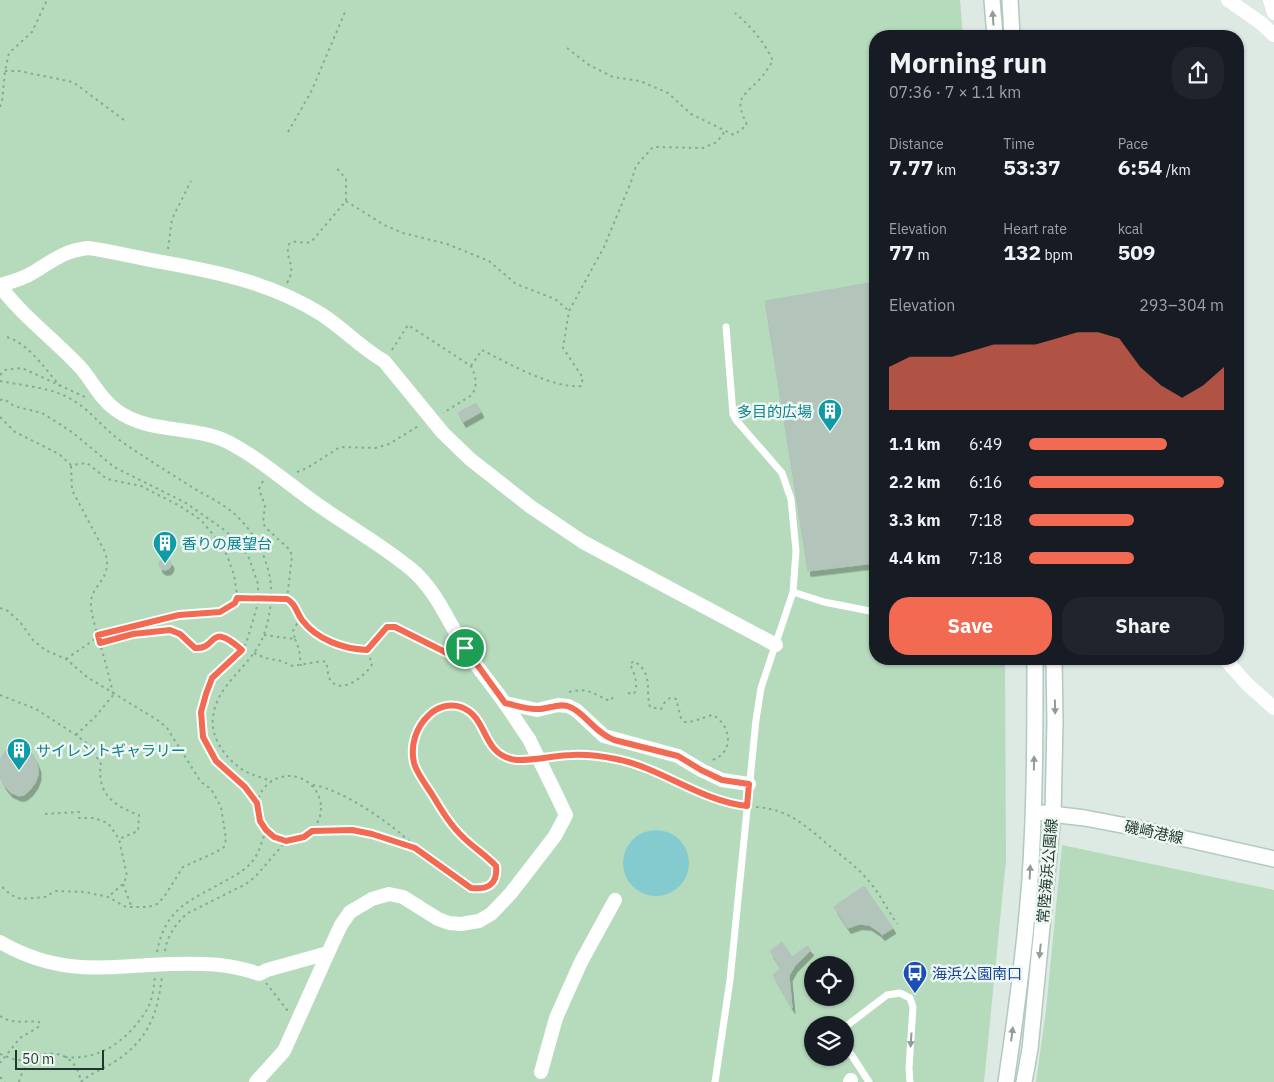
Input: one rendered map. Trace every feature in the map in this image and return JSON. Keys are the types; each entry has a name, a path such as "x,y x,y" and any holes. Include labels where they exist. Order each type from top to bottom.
{"main road":[{"path":"992,0 994,30"},
{"path":"1010,0 1012,30"},
{"name":"常陸海浜公園線","path":"1006,1082 1024,944 1030,879 1034,812 1035,665"},
{"name":"常陸海浜公園線","path":"1024,1082 1030,1050 1053,815 1056,722 1054,665"},
{"name":"磯崎港線","path":"1034,812 1085,818 1137,828 1274,859"}],"street":[{"path":"1228,0 1262,23 1274,35"},
{"path":"1270,0 1274,13"},
{"path":"256,1082 284,1051 341,925 350,912 372,899 389,894 403,897 438,919 449,923 461,924 479,921 491,914 511,893 549,845 566,815 529,739 465,648 435,596 413,571 283,478 248,454 226,442 180,429 142,423 116,411 98,392 81,368 20,310 0,286 32,273 59,255 88,248 230,276 265,286 320,314 384,362 442,433 470,459 531,507 583,542 776,644"},
{"path":"1230,665 1247,684 1274,708"},
{"path":"505,703 537,710 558,705 568,706 576,710 604,736 678,756 722,780 749,784"},
{"path":"541,1072 556,1018 581,962 615,900"},
{"path":"0,942 18,952 59,965 78,968 199,963 243,968 259,974 328,953"}],"lane":[{"path":"715,1082 730,980 756,720 761,688 793,592 796,551 791,499 782,473 736,420 733,414 726,327"},
{"path":"793,592 824,602 869,611"},
{"path":"854,1020 887,995 900,993 910,998 913,1007 909,1068 910,1082"},
{"path":"854,1060 869,1082"}],"path":[{"path":"0,107 9,53 32,32 47,0"},
{"path":"288,132 312,92 345,12"},
{"path":"568,48 589,65 613,77 640,81 668,93 691,114 734,135 747,125 740,109 742,97 759,80 773,61 767,47 736,13"},
{"path":"5,71 19,71 73,82 124,120"},
{"path":"471,366 482,350 547,380 570,387 581,386 583,378 563,348 569,311 604,247 631,182 633,172 640,159 653,147 703,148 717,142 725,131"},
{"path":"286,285 292,271 288,251 289,244 296,241 306,243 312,241 346,201 346,179 335,166"},
{"path":"167,257 172,219 191,181"},
{"path":"346,201 384,225 403,233 447,244 489,261 516,284 555,299 569,311"},
{"path":"388,356 408,325 471,366 476,377 472,395 437,416"},
{"path":"7,337 24,346 60,386"},
{"path":"1,374 5,370 22,368 86,397"},
{"path":"0,381 62,395 85,407 111,434 231,511 249,530 260,548 266,563 271,595 267,627 254,653 225,686 219,696 213,717 214,736 229,758 243,770 272,780"},
{"path":"0,400 4,399 14,406 42,412 58,422 114,466 186,502 238,542 249,558 258,584 256,614 246,644 242,650 212,678 201,712 203,737 216,761 245,787 257,803 260,821 274,837 286,841 304,837 318,823 322,809 319,794 313,785 304,779 293,776 282,776 272,780 261,792 257,803"},
{"path":"0,417 15,432 60,454 71,465 72,490 105,552 107,561 107,570 94,592 91,599 91,607 113,693"},
{"path":"283,478 307,468 340,447 375,448 388,444 426,421"},
{"path":"66,659 98,636 179,615 220,612 235,603 237,598 234,575 227,555 201,520 180,506 141,486 107,479 87,463 71,465"},
{"path":"263,481 259,489 265,506 263,522 290,550 292,556 285,599"},
{"path":"237,598 285,599 293,602 300,618 322,638 346,648 367,650"},
{"path":"0,608 8,611 20,622 33,640 44,650 66,659 87,677 159,721 167,728 201,782 211,789 221,807 226,839 224,847 183,867 164,897 157,904 148,907 126,907 108,897 85,892 55,891 44,897 21,900 11,895 0,885"},
{"path":"300,618 293,631 299,649 301,666"},
{"path":"367,650 387,627 395,627 453,656 465,648"},
{"path":"100,643 133,634 170,630 180,634 195,648 202,648 214,637 219,636 226,637 242,650"},
{"path":"264,634 295,639"},
{"path":"254,653 265,658 281,661 289,666 326,662 328,677 332,683 337,686 344,686 360,678 370,670 372,664 367,650"},
{"path":"628,693 634,694 637,689 630,664 634,661 641,666 646,675 650,707 661,709 670,698 676,699 685,722 695,722 705,716 713,715 721,720 727,730 728,743 724,753 715,760 693,764"},
{"path":"558,705 568,693 578,690 589,690 610,701 614,696"},
{"path":"76,735 94,717 113,693"},
{"path":"0,695 36,709 90,746 101,764 100,775 107,795 114,804 139,815 138,831 119,839"},
{"path":"313,785 338,792 369,811 406,838 415,848 471,888 480,889 488,887 493,882 497,874 496,866 464,838 447,819 414,763 413,746 416,732 430,714 445,706 459,706 472,713 480,724 491,747 500,756 513,760 528,759"},
{"path":"550,757 572,754 618,759 636,764 694,792 735,805 768,808 786,813 801,821 858,869 869,881 897,924"},
{"path":"46,814 79,812 79,818 94,818 108,823 119,839 127,876 123,884 108,897"},
{"path":"312,831 352,830 372,834 415,848"},
{"path":"123,884 132,908"},
{"path":"259,974 297,1024"},
{"path":"0,1016 6,1020 18,1023 39,1022 40,1026 20,1038 0,1063"},
{"path":"0,1054 28,1062"},
{"path":"19,1082 22,1071 28,1062 36,1056 46,1054 56,1054 65,1057 73,1063 78,1071 80,1082"},
{"path":"0,1077 5,1082"}],"green space":[{"path":"0,0 960,0 962,30 869,30 869,665 1005,665 1006,860 984,1082 0,1082"},
{"path":"1062,845 1274,890 1274,1082 1036,1082 1046,1010"}],"water":[{"path":"656,830 669,833 679,840 686,850 689,863 686,876 679,886 669,893 656,896 643,893 633,886 626,876 623,863 626,850 633,840 643,833"}],"building":[{"name":"多目的広場","path":"869,283 869,564 808,571 765,301"},
{"path":"476,403 481,412 463,422 458,413"},
{"name":"香りの展望台","path":"165,558 171,564 165,570 159,564"},
{"name":"サイレントギャラリー","path":"13,744 24,747 31,752 38,767 35,783 24,795 19,796 10,792 0,778 1,758"},
{"path":"864,886 893,928 882,935 869,925 859,924 848,928 834,907"},
{"path":"782,942 792,957 807,946 811,950 794,967 789,976 792,1008 773,975 781,968 770,951"}],"place":[{"name":"多目的広場","path":"830,432"},
{"name":"香りの展望台","path":"165,564"},
{"name":"サイレントギャラリー","path":"19,771"},
{"name":"海浜公園南口","path":"915,994"}],"route":[{"path":"237,598 287,599 293,602 303,622 322,638 346,648 367,650 387,627 395,627 453,656 465,648 505,703 537,710 558,705 568,706 576,710 604,736 678,756 722,780 749,784 747,806 735,805 694,792 636,764 618,759 572,754 522,760 513,760 500,756 491,747 480,724 472,713 459,706 445,706 430,714 416,732 413,746 414,763 447,819 464,838 496,866 497,874 488,887 480,889 471,888 415,848 372,834 352,830 312,831 304,837 286,841 269,834 260,821 257,803 245,787 216,761 203,737 201,712 212,678 242,650 226,637 219,636 214,637 202,648 195,648 180,634 170,630 133,634 100,643 98,635 179,615 220,612 235,603 237,598"}]}
